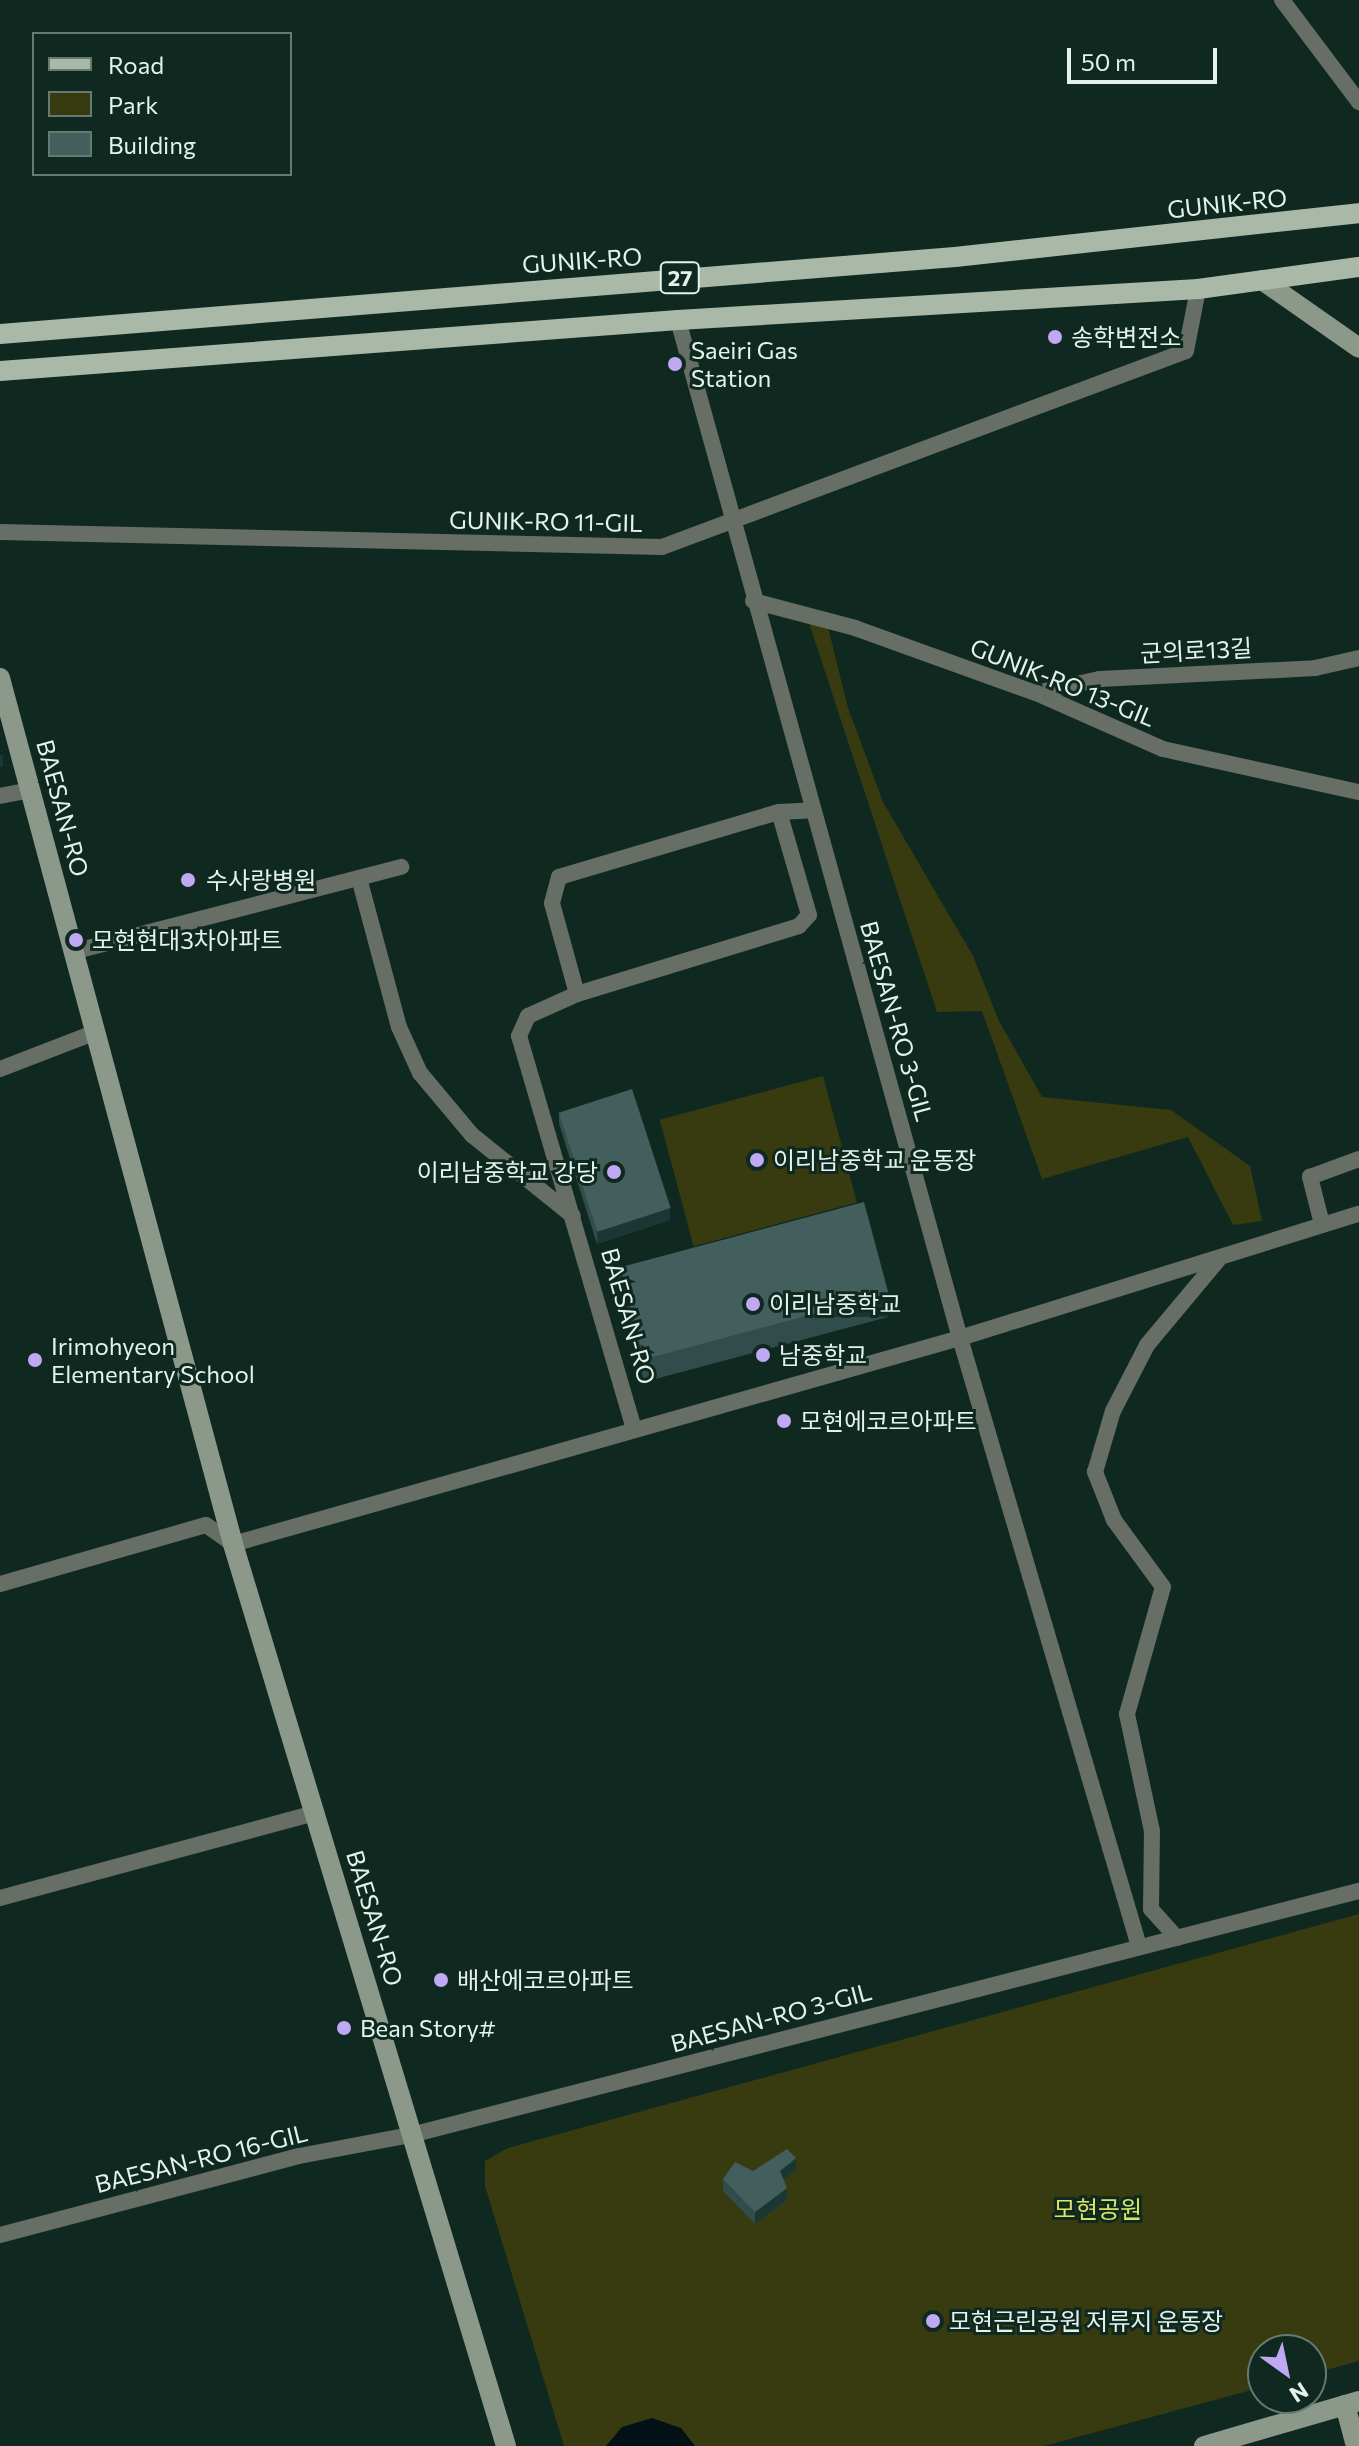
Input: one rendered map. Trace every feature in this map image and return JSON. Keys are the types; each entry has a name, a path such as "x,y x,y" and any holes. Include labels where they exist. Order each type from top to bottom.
{"main road":[{"name":"GUNIK-RO","path":"0,334 955,257 1359,213"},
{"name":"27","path":"0,371 678,320 1198,289 1359,267"}],"street":[{"path":"1282,0 1359,102"},
{"path":"1262,280 1359,348"},
{"name":"GUNIK-RO 11-GIL","path":"0,532 662,547 730,519 1186,351 1198,289"},
{"path":"678,320 730,519"},
{"name":"BAESAN-RO 3-GIL","path":"730,519 960,1338 1139,1946"},
{"name":"GUNIK-RO 13-GIL","path":"753,601 855,628 1036,693 1163,749 1359,792"},
{"name":"군의로13길","path":"1036,693 1100,679 1315,668 1359,658"},
{"name":"BAESAN-RO","path":"0,678 76,951 233,1544 415,2134 506,2446"},
{"path":"0,796 31,790"},
{"path":"577,994 552,903 559,877 779,812 813,810"},
{"path":"573,1216 519,1036 528,1016 577,994 799,926 809,915 779,812"},
{"path":"76,951 401,867"},
{"path":"359,878 399,1027 420,1073 472,1135 573,1216"},
{"path":"0,1069 96,1032"},
{"path":"1322,1224 1310,1177 1359,1159"},
{"path":"0,1584 206,1525 233,1544 960,1338 1359,1214"},
{"name":"BAESAN-RO","path":"573,1216 634,1429"},
{"path":"1177,1938 1151,1909 1152,1831 1127,1714 1163,1587 1114,1520 1095,1472 1113,1411 1147,1345 1219,1259"},
{"path":"0,1898 315,1813"},
{"name":"BAESAN-RO 3-GIL","path":"415,2134 1359,1891"},
{"name":"BAESAN-RO 16-GIL","path":"0,2235 299,2156 415,2134"},
{"path":"1204,2446 1352,2403 1356,2446"}],"green space":[{"path":"826,619 848,708 883,802 973,956 999,1021 1042,1097 1171,1110 1250,1166 1262,1221 1233,1225 1188,1137 1042,1179 982,1011 937,1012 808,620"},
{"name":"이리남중학교 운동장","path":"823,1076 857,1203 694,1246 660,1120"},
{"name":"모현공원","path":"1359,1914 1359,2361 1327,2370 1327,2334 1247,2334 1247,2391 1044,2446 564,2446 485,2186 485,2161 508,2148"}],"shaded area":[{"path":"652,2418 681,2428 695,2446 606,2446 622,2427"}],"building":[{"name":"이리남중학교 강당","path":"632,1089 671,1208 597,1232 559,1113"},
{"name":"이리남중학교","path":"864,1202 889,1294 644,1359 620,1267"},
{"path":"787,2149 796,2158 780,2171 787,2188 755,2212 723,2179 735,2162 753,2171"}],"place":[{"name":"송학변전소","path":"1055,337"},
{"name":"Saeiri Gas Station","path":"675,364"},
{"name":"수사랑병원","path":"188,880"},
{"name":"모현현대3차아파트","path":"76,940"},
{"name":"이리남중학교 운동장","path":"757,1160"},
{"name":"이리남중학교 강당","path":"614,1172"},
{"name":"이리남중학교","path":"753,1304"},
{"name":"남중학교","path":"763,1355"},
{"name":"Irimohyeon Elementary School","path":"35,1360"},
{"name":"모현에코르아파트","path":"784,1421"},
{"name":"배산에코르아파트","path":"441,1980"},
{"name":"Bean Story#","path":"344,2028"},
{"name":"모현근린공원 저류지 운동장","path":"933,2321"}]}
